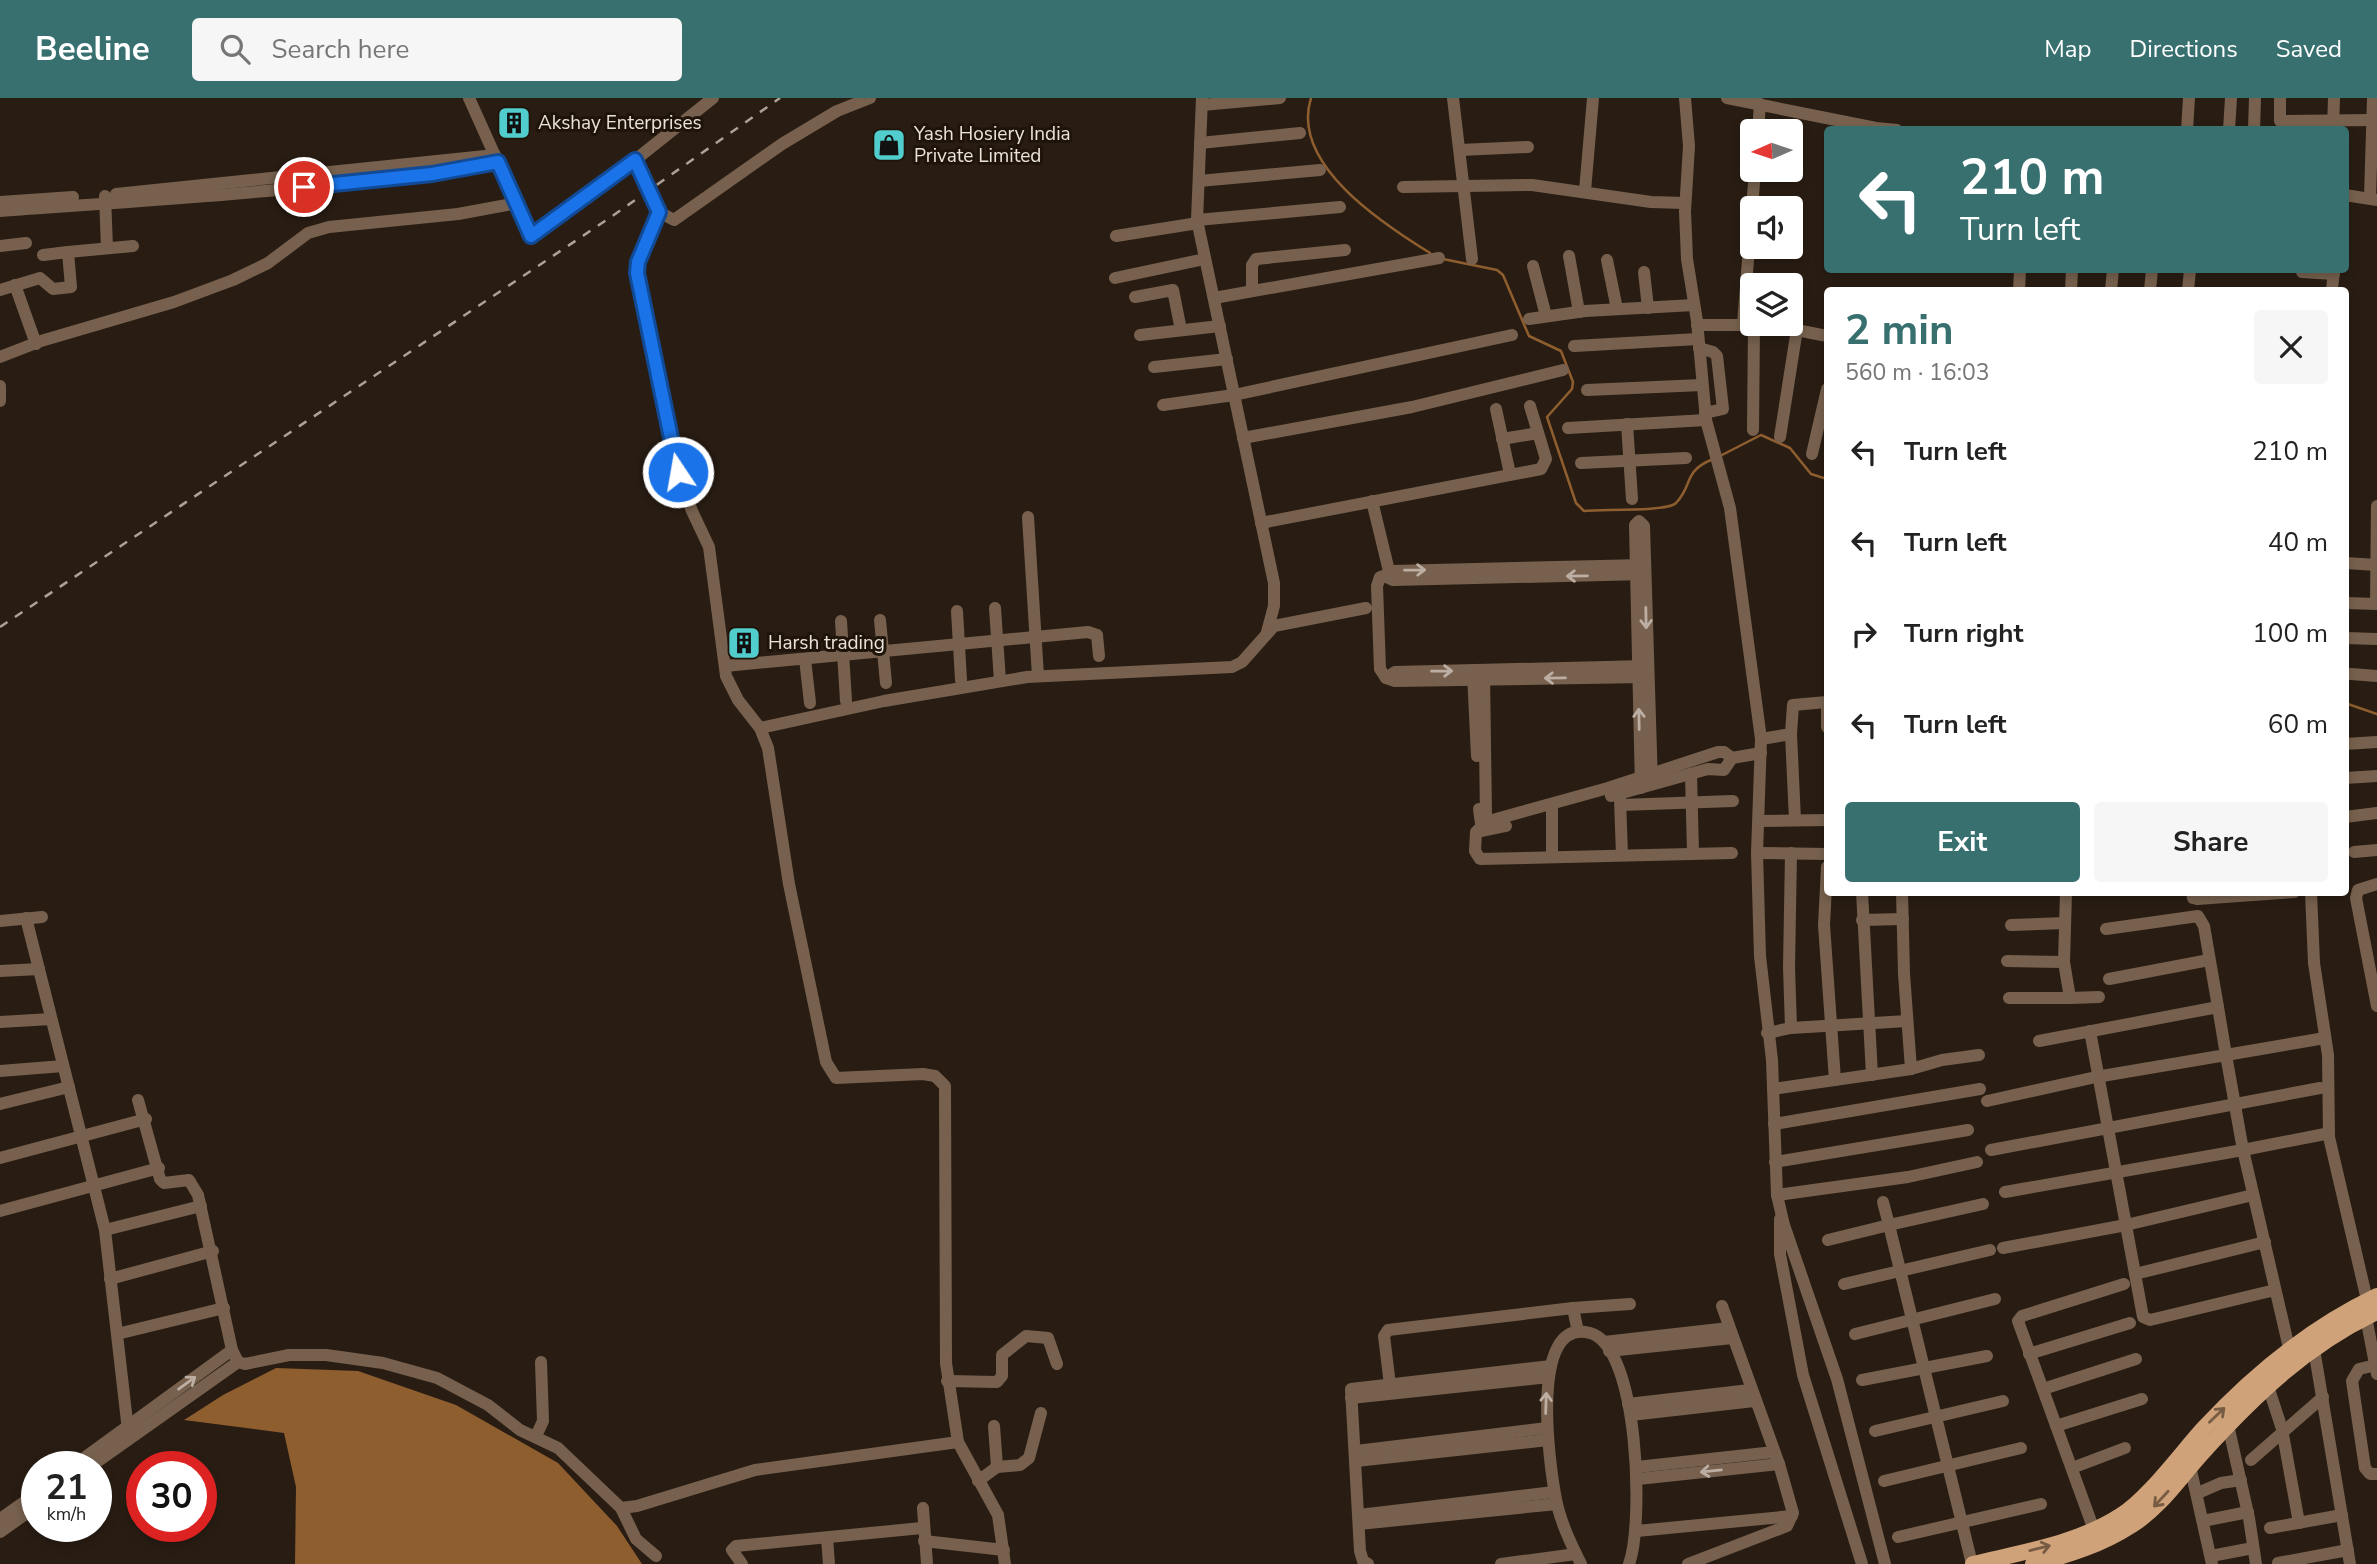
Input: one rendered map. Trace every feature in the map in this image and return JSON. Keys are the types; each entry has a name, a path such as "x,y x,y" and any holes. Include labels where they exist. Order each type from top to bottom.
{"main road":[{"path":"1973,1564 2047,1546 2094,1530 2122,1515 2207,1425 2289,1348 2312,1340 2372,1306"},
{"path":"2033,1564 2082,1551 2135,1524 2160,1501 2228,1424 2312,1340"}],"street":[{"path":"469,98 531,236 635,160 713,98"},
{"path":"635,160 659,212 669,220 681,217 782,144 837,111 870,98"},
{"path":"1267,632 1275,606 1274,583 1197,222 1202,101 1280,98"},
{"path":"1453,98 1472,259"},
{"path":"1584,191 1593,98"},
{"path":"1685,98 1689,146 1685,203 1687,259 1697,325 1705,416 1730,508 1760,739 1757,853 1760,956 1773,1089 1777,1195 1780,1212 1838,1379 1885,1564"},
{"path":"1727,98 1866,126"},
{"path":"2187,126 2189,98"},
{"path":"2230,126 2231,98"},
{"path":"2254,126 2255,98"},
{"path":"2280,98 2280,121 2333,125 2372,120"},
{"path":"2333,125 2334,98"},
{"path":"2349,196 2374,199 2373,98"},
{"path":"1759,119 1760,104"},
{"path":"1200,143 1300,133"},
{"path":"1460,150 1528,147"},
{"path":"0,211 497,158"},
{"path":"1199,181 1320,170"},
{"path":"1751,273 1755,182"},
{"path":"1403,187 1532,185 1651,202 1685,203"},
{"path":"0,202 105,199"},
{"path":"105,199 107,248"},
{"path":"0,357 174,302 233,280 268,263 308,233 330,227 458,215 517,203"},
{"path":"1116,236 1197,222 1340,207"},
{"path":"659,212 638,262 637,273 678,472 709,547 729,684 760,728 768,748 789,884 826,1062 836,1078 923,1074 935,1076 945,1086 947,1381 958,1442 999,1515 1005,1564"},
{"path":"0,246 26,243"},
{"path":"43,254 133,246"},
{"path":"1252,291 1252,265 1256,259 1345,250"},
{"path":"0,290 40,278 53,289 71,287 68,252"},
{"path":"1569,256 1579,312"},
{"path":"1213,298 1439,258"},
{"path":"1115,278 1205,259"},
{"path":"1607,260 1617,309"},
{"path":"1533,266 1546,316"},
{"path":"1644,272 1647,307"},
{"path":"15,285 36,344"},
{"path":"1135,297 1173,290 1181,330"},
{"path":"1529,319 1579,312 1694,305"},
{"path":"1697,325 1740,325"},
{"path":"1140,335 1220,326"},
{"path":"1803,330 1824,335"},
{"path":"1163,405 1234,395 1512,335"},
{"path":"1749,336 1753,430"},
{"path":"1780,438 1796,336"},
{"path":"1568,428 1627,425 1705,416 1723,409 1724,400 1717,356 1698,344 1574,346"},
{"path":"1154,367 1227,359"},
{"path":"1243,438 1412,407 1563,370"},
{"path":"1587,390 1702,385"},
{"path":"0,386 0,401"},
{"path":"1812,454 1824,401"},
{"path":"1261,523 1545,467 1546,459 1530,405"},
{"path":"1496,409 1510,474"},
{"path":"1627,425 1632,499"},
{"path":"1502,439 1538,433"},
{"path":"1581,463 1686,458"},
{"path":"1372,501 1387,574 1392,580 1640,569 1646,781"},
{"path":"2349,603 2376,604 2377,506"},
{"path":"1028,517 1038,676"},
{"path":"2349,563 2376,565"},
{"path":"1387,574 1380,577 1377,586 1380,669 1386,678 1395,681 1478,675 1643,672"},
{"path":"995,608 1000,681"},
{"path":"760,728 884,701 1038,676 1232,667 1242,662 1267,632 1284,622 1366,608"},
{"path":"957,611 961,680"},
{"path":"880,620 886,683"},
{"path":"841,621 846,701"},
{"path":"725,666 1094,632 1099,656"},
{"path":"2349,638 2377,639"},
{"path":"805,659 810,703"},
{"path":"2351,674 2377,676"},
{"path":"1478,675 1486,817 1494,821 1620,795 1646,781 1721,751 1732,758 1761,753"},
{"path":"1478,675 1480,828 1476,832 1475,844 1480,859 1732,853"},
{"path":"1796,820 1791,734 1793,705 1824,702"},
{"path":"1760,739 1791,734"},
{"path":"2349,744 2377,742"},
{"path":"1646,781 1708,769 1724,770 1729,767 1732,758"},
{"path":"1690,774 1693,853"},
{"path":"2349,778 2377,776"},
{"path":"1620,795 1692,803 1732,801"},
{"path":"1620,795 1622,855"},
{"path":"1480,828 1482,831 1488,831 1552,809"},
{"path":"1552,809 1552,857"},
{"path":"2349,816 2377,813"},
{"path":"1759,821 1824,820"},
{"path":"2354,852 2377,850"},
{"path":"1757,853 1824,854"},
{"path":"1791,853 1788,967 1791,1028"},
{"path":"2359,885 2377,884"},
{"path":"2377,884 2358,890 2356,898 2377,1006"},
{"path":"1826,896 1824,925 1835,1080"},
{"path":"1862,896 1872,1075"},
{"path":"1902,896 1911,1069"},
{"path":"2066,896 2064,962 2070,998"},
{"path":"2193,896 2197,899 2239,896"},
{"path":"2311,896 2315,963 2328,1055 2329,1137 2372,1306 2376,1370 2359,1369 2352,1381 2365,1468 2370,1474 2377,1474"},
{"path":"2106,929 2198,916 2204,926 2243,1150 2289,1348"},
{"path":"0,921 42,917"},
{"path":"26,918 105,1230 128,1433"},
{"path":"1862,920 1903,919"},
{"path":"2011,925 2065,923"},
{"path":"2109,979 2209,960"},
{"path":"2007,961 2064,962"},
{"path":"0,971 39,969"},
{"path":"2010,998 2099,997"},
{"path":"2039,1041 2218,1007"},
{"path":"0,1022 51,1019"},
{"path":"1768,1033 1791,1028 1908,1021"},
{"path":"2090,1031 2096,1077 2143,1317 2148,1320 2275,1290"},
{"path":"1987,1101 2096,1077 2319,1039"},
{"path":"1773,1089 1911,1069 1942,1060 1979,1055"},
{"path":"0,1071 63,1066"},
{"path":"0,1104 69,1087"},
{"path":"1774,1124 1980,1088"},
{"path":"1991,1150 2320,1088"},
{"path":"138,1100 164,1183 189,1180 195,1186 213,1251 235,1356 246,1364 289,1355 327,1354 410,1369 467,1393 520,1430 558,1448 621,1508 636,1539 656,1556"},
{"path":"0,1158 146,1119"},
{"path":"1775,1162 1968,1130"},
{"path":"2005,1192 2325,1135"},
{"path":"1777,1195 1908,1177 1977,1162"},
{"path":"0,1211 159,1168"},
{"path":"2003,1248 2126,1225 2253,1195"},
{"path":"1883,1202 1973,1564"},
{"path":"1828,1240 1983,1204"},
{"path":"105,1230 201,1206"},
{"path":"1780,1212 1780,1254 1803,1375 1862,1564"},
{"path":"2135,1274 2265,1242"},
{"path":"1844,1284 1990,1250"},
{"path":"110,1279 213,1251"},
{"path":"2094,1530 2018,1318 2124,1284"},
{"path":"1855,1334 1995,1299"},
{"path":"1391,1389 1384,1336 1388,1330 1573,1308 1630,1304"},
{"path":"1688,1564 1787,1526 1792,1516 1792,1504 1777,1458 1722,1306"},
{"path":"117,1334 224,1308"},
{"path":"1573,1308 1578,1332"},
{"path":"2029,1354 2130,1322"},
{"path":"1501,1564 1578,1559 1556,1498 1548,1434 1550,1371 1563,1341 1578,1332 1590,1333 1606,1347 1629,1409 1637,1473 1637,1531 1629,1564"},
{"path":"1606,1347 1730,1333"},
{"path":"947,1381 997,1382 1002,1376 1002,1355 1026,1336 1048,1338 1057,1364"},
{"path":"2312,1340 2350,1564"},
{"path":"98,1451 128,1433 235,1356"},
{"path":"1862,1380 1987,1356"},
{"path":"2043,1389 2136,1359"},
{"path":"536,1436 543,1421 541,1362"},
{"path":"1368,1564 1361,1558 1351,1393 1550,1371"},
{"path":"2268,1386 2282,1429 2299,1523"},
{"path":"1629,1409 1752,1395"},
{"path":"2251,1460 2282,1429 2323,1396"},
{"path":"2056,1426 2142,1399"},
{"path":"1875,1431 2003,1401"},
{"path":"978,1481 997,1467 1020,1465 1029,1458 1041,1413"},
{"path":"2228,1424 2248,1512 2256,1564"},
{"path":"994,1426 997,1467"},
{"path":"108,1451 128,1433"},
{"path":"1356,1456 1548,1434"},
{"path":"621,1508 637,1506 755,1471 958,1442"},
{"path":"1884,1481 2021,1448"},
{"path":"2072,1468 2125,1448"},
{"path":"1637,1473 1777,1458"},
{"path":"2190,1466 2211,1560 2253,1548"},
{"path":"2198,1493 2221,1483 2241,1480"},
{"path":"1359,1519 1556,1498"},
{"path":"0,1519 21,1504"},
{"path":"1898,1537 2041,1504"},
{"path":"922,1508 927,1564"},
{"path":"2203,1521 2248,1512"},
{"path":"2270,1528 2342,1515"},
{"path":"1637,1531 1792,1516"},
{"path":"0,1532 21,1517"},
{"path":"742,1564 732,1550 736,1546 827,1538 923,1534 1004,1549"},
{"path":"827,1538 829,1564"},
{"path":"2278,1563 2348,1550"}],"shaded area":[{"path":"276,1368 358,1371 456,1405 558,1463 617,1526 642,1564 295,1564 296,1487 284,1433 184,1420 223,1395"}],"waterway":[{"path":"1311,98 1308,122 1314,146 1327,168 1366,209 1430,253"},
{"path":"1443,259 1497,270 1503,275 1529,336 1561,351 1573,382 1572,389 1547,417 1576,503 1584,511 1670,506 1681,496 1692,474 1713,459"},
{"path":"1720,456 1761,435 1790,448 1811,474 1824,478"},
{"path":"2349,704 2377,714"}],"railway":[{"path":"0,627 611,217 780,98"}],"place":[{"name":"Akshay Enterprises","path":"514,123"},
{"name":"Yash Hosiery India Private Limited","path":"889,145"},
{"name":"Harsh trading","path":"744,643"}],"route":[{"path":"304,187 432,174 498,162 531,236 635,160 659,212 638,262 637,273 678,472"}]}
